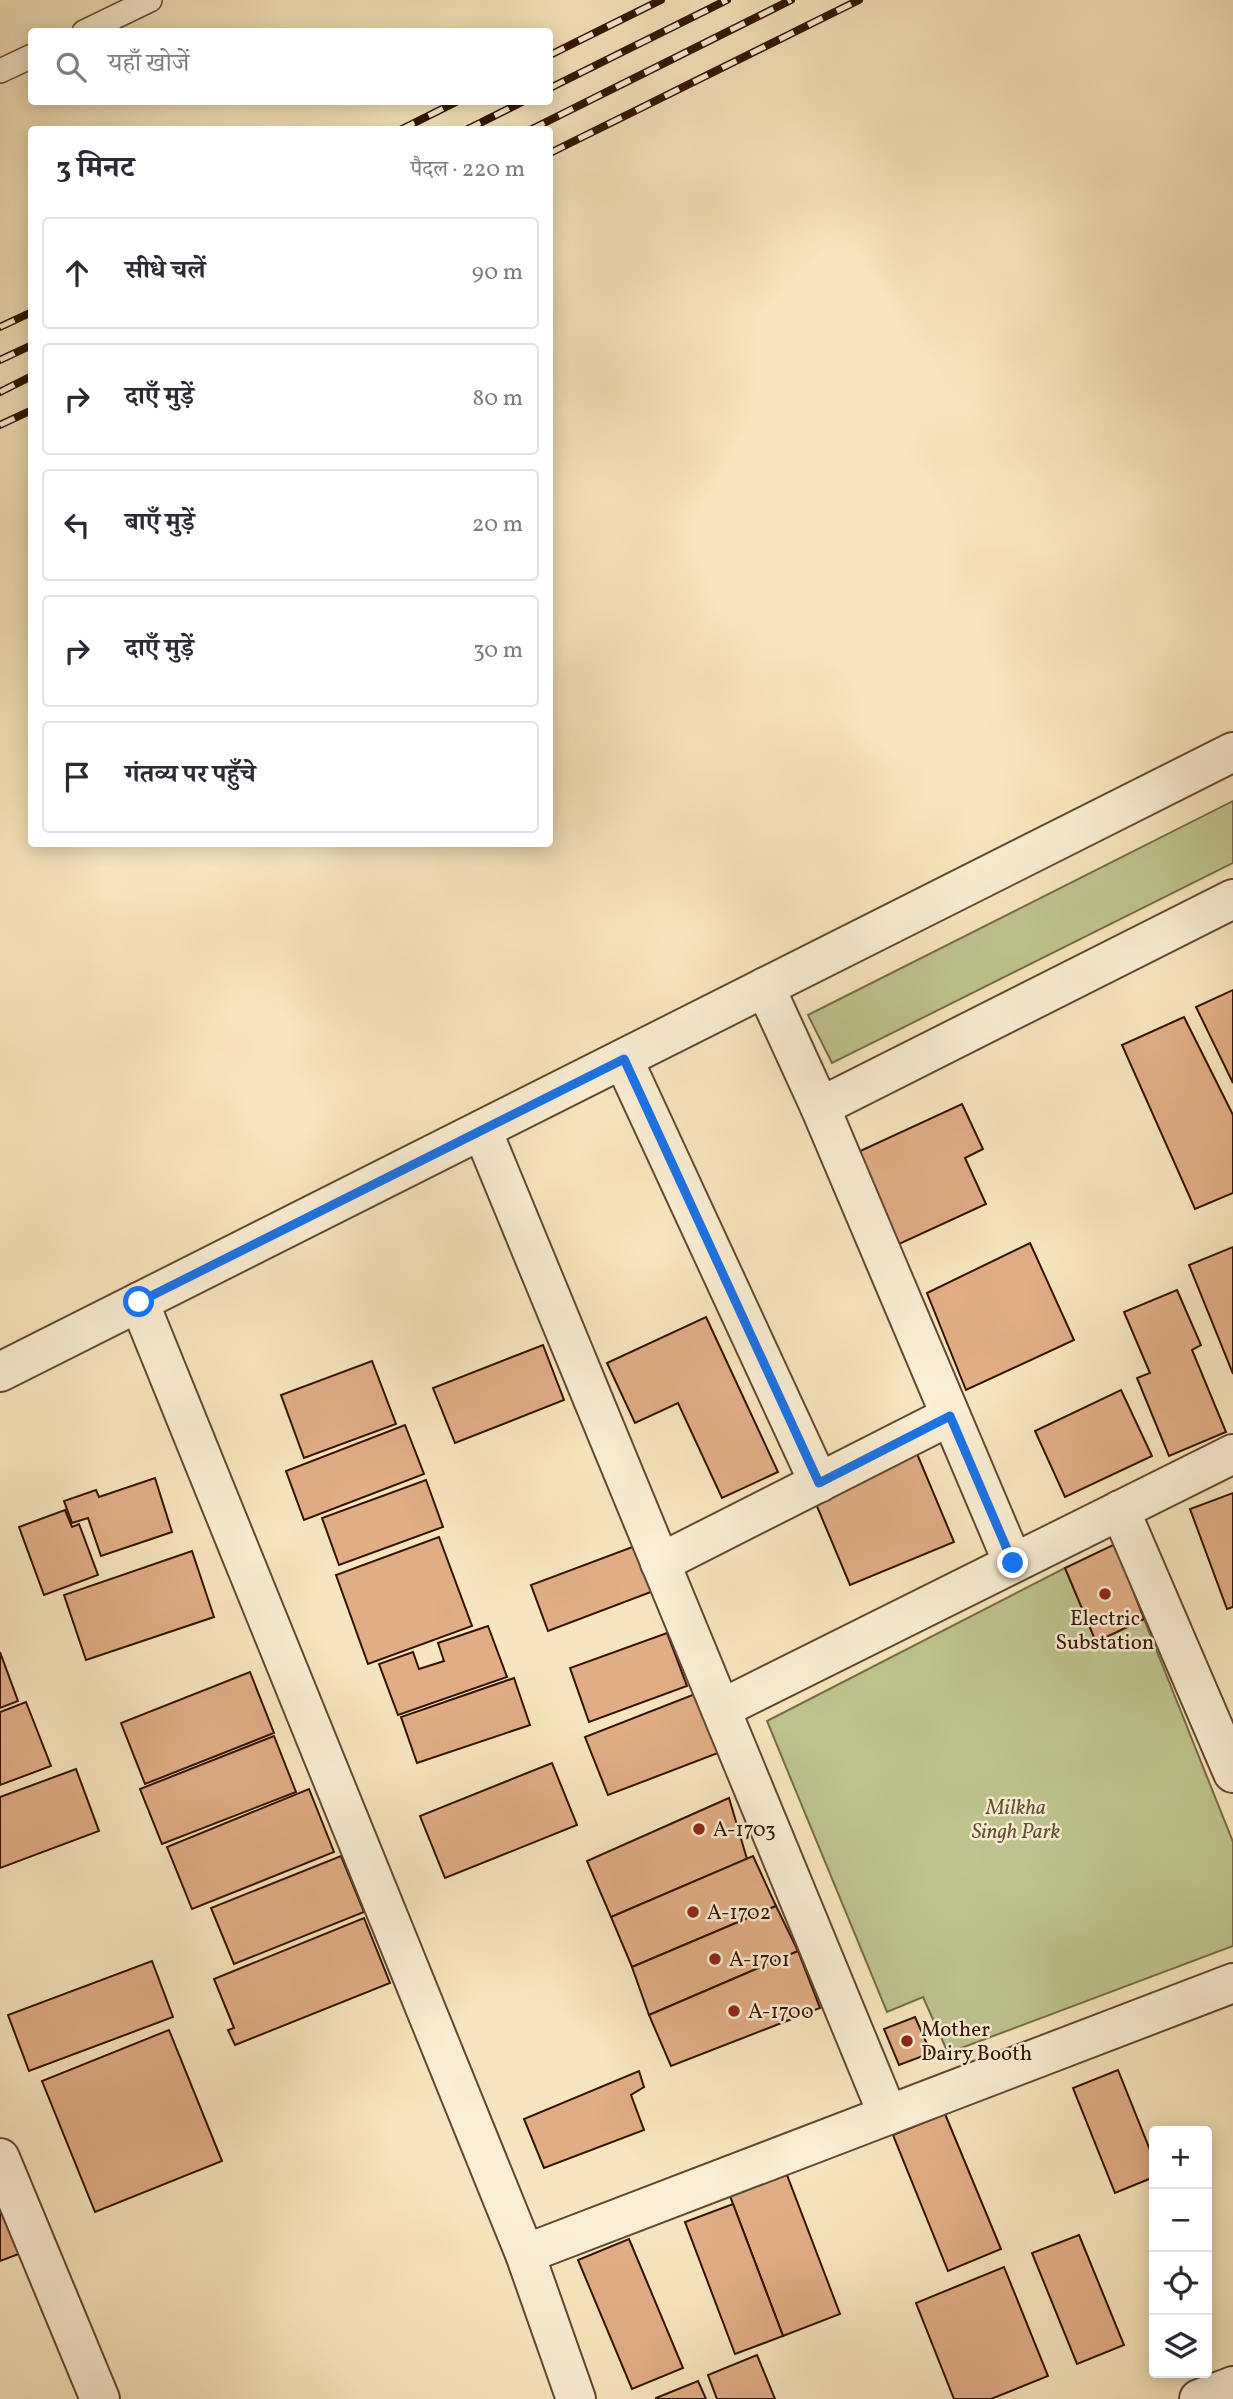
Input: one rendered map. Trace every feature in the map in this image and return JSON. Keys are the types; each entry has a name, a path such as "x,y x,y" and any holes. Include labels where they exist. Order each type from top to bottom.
{"street":[{"path":"0,1372 1233,752"},
{"path":"820,1107 1233,899"},
{"path":"765,987 820,1107 1013,1563"},
{"path":"624,1059 819,1483"},
{"path":"482,1130 888,2115"},
{"path":"139,1302 524,2254 576,2399"},
{"path":"660,1563 950,1416"},
{"path":"721,1709 1233,1454"},
{"path":"1120,1510 1233,1773"},
{"path":"524,2254 1233,1983"},
{"path":"0,2158 100,2399"},
{"path":"1199,2399 1233,2386"}],"lane":[{"path":"92,28 150,0"},
{"path":"0,71 28,58"}],"green space":[{"path":"1233,801 1233,863 832,1063 808,1015"},
{"name":"Milkha Singh Park","path":"1065,1568 1096,1642 1144,1619 1233,1842 1233,1946 948,2053 923,1997 887,2012 767,1721"}],"building":[{"path":"1233,990 1233,1083 1196,1007"},
{"path":"1184,1017 1233,1115 1233,1193 1195,1209 1122,1045"},
{"path":"962,1104 983,1149 965,1158 986,1204 897,1245 858,1152"},
{"path":"1030,1243 1074,1340 966,1390 927,1293"},
{"path":"1233,1247 1233,1374 1189,1265"},
{"path":"1177,1290 1201,1345 1192,1350 1226,1432 1169,1456 1137,1378 1150,1373 1124,1312"},
{"path":"706,1317 778,1472 722,1498 678,1403 635,1423 607,1363"},
{"path":"543,1345 564,1400 455,1443 433,1388"},
{"path":"372,1361 396,1424 304,1458 281,1395"},
{"path":"1121,1390 1152,1456 1065,1497 1035,1431"},
{"path":"405,1425 424,1474 304,1520 286,1471"},
{"path":"915,1449 954,1542 850,1585 811,1492"},
{"path":"155,1478 172,1532 101,1556 88,1518 72,1523 64,1501 96,1490 99,1497"},
{"path":"426,1480 443,1527 339,1565 322,1518"},
{"path":"1233,1493 1233,1607 1227,1609 1190,1509"},
{"path":"65,1510 72,1527 79,1524 98,1575 44,1595 19,1527"},
{"path":"439,1537 472,1626 368,1664 336,1575"},
{"name":"Electric Substation","path":"1115,1544 1144,1619 1096,1642 1065,1568"},
{"path":"635,1546 651,1592 548,1631 531,1585"},
{"path":"192,1551 214,1617 86,1660 64,1595"},
{"path":"488,1626 507,1677 398,1715 379,1664 413,1652 419,1669 444,1661 438,1643"},
{"path":"667,1633 687,1686 589,1722 570,1668"},
{"path":"0,1652 18,1701 0,1708"},
{"path":"250,1672 274,1733 145,1784 121,1723"},
{"path":"514,1678 530,1725 417,1763 401,1717"},
{"path":"695,1694 718,1753 608,1795 585,1737"},
{"path":"26,1702 51,1766 0,1785 0,1712"},
{"path":"274,1736 296,1792 162,1844 140,1789"},
{"path":"552,1763 577,1825 445,1878 420,1816"},
{"path":"76,1769 99,1831 0,1868 0,1797"},
{"path":"309,1789 334,1852 192,1909 167,1847"},
{"name":"A-1703","path":"729,1798 747,1859 611,1917 587,1861"},
{"path":"341,1856 364,1912 234,1964 211,1908"},
{"name":"A-1702","path":"753,1856 776,1906 632,1967 611,1917"},
{"name":"A-1701","path":"776,1906 798,1951 649,2015 632,1967"},
{"path":"364,1918 390,1983 235,2045 228,2030 234,2028 214,1979"},
{"name":"A-1700","path":"798,1951 820,2008 671,2066 649,2015"},
{"path":"152,1961 173,2017 29,2071 8,2015"},
{"name":"Mother Dairy Booth","path":"915,2017 931,2053 899,2065 884,2029"},
{"path":"169,2030 222,2161 95,2212 42,2081"},
{"path":"1118,2070 1149,2148 1149,2179 1115,2193 1073,2088"},
{"path":"639,2071 644,2087 631,2095 644,2130 544,2168 524,2119"},
{"path":"945,2114 1001,2249 948,2271 893,2135"},
{"path":"787,2175 840,2314 783,2336 730,2196"},
{"path":"0,2181 27,2251 0,2261"},
{"path":"733,2204 783,2336 735,2354 685,2222"},
{"path":"1079,2235 1124,2345 1077,2364 1032,2253"},
{"path":"629,2239 683,2368 632,2389 578,2260"},
{"path":"1004,2267 1048,2376 991,2399 954,2399 916,2303"},
{"path":"757,2355 775,2399 717,2399 708,2375"},
{"path":"698,2381 706,2399 656,2399 656,2398"}],"railway":[{"path":"553,54 661,0"},
{"path":"553,87 727,0"},
{"path":"538,126 791,0"},
{"path":"553,152 859,0"},
{"path":"408,126 450,105"},
{"path":"474,126 516,105"},
{"path":"0,327 28,314"},
{"path":"0,360 28,347"},
{"path":"0,392 28,378"},
{"path":"0,425 28,412"}],"place":[{"name":"Electric Substation","path":"1105,1594"},
{"name":"A-1703","path":"699,1829"},
{"name":"A-1702","path":"693,1912"},
{"name":"A-1701","path":"715,1959"},
{"name":"A-1700","path":"734,2011"},
{"name":"Mother Dairy Booth","path":"907,2041"}],"route":[{"path":"139,1302 624,1059 819,1483 950,1416 1013,1563"}]}
